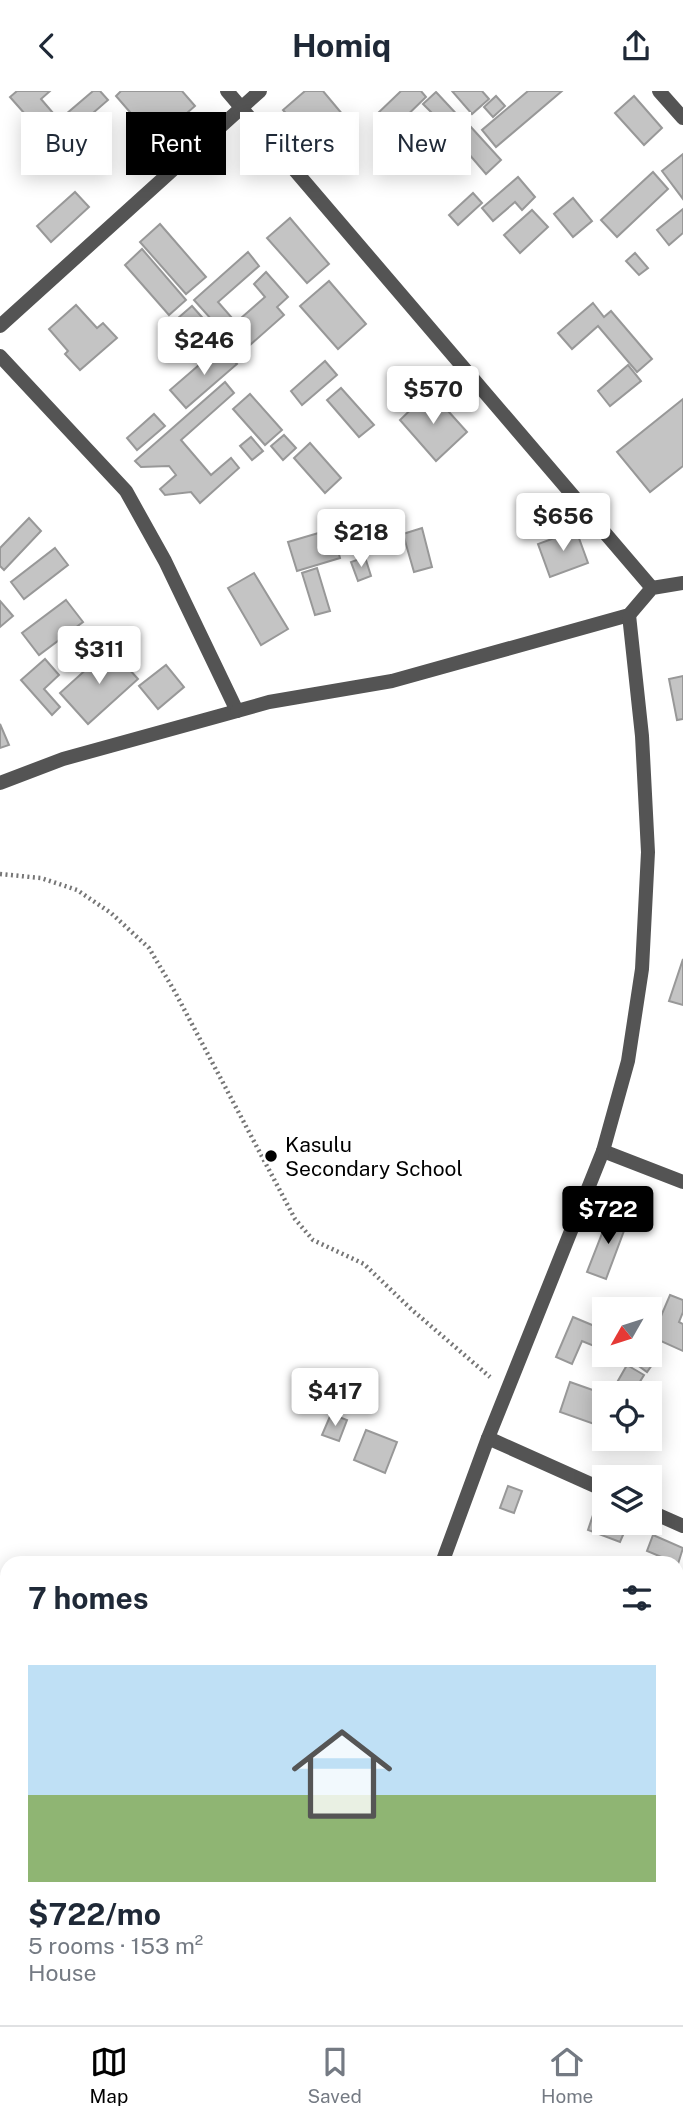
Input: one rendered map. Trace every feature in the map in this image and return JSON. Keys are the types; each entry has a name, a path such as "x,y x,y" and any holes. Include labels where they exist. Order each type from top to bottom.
{"street":[{"path":"227,91 652,588"},
{"path":"0,326 260,91"},
{"path":"659,91 683,118"},
{"path":"0,356 126,491 164,561 237,711"},
{"path":"0,783 63,759 269,702 393,681 629,615 652,588 683,583"},
{"path":"445,1556 488,1438 603,1151 628,1061 642,969 648,852 642,736 629,615"},
{"path":"603,1151 683,1182"},
{"path":"488,1438 592,1485"},
{"path":"662,1517 683,1526"}],"path":[{"path":"0,874 41,878 77,890 111,913 149,948 295,1219 313,1240 364,1264 506,1392"}],"building":[{"path":"17,91 50,91 41,99 52,112 23,112 10,97"},
{"path":"93,91 100,91 108,100 94,112 68,112"},
{"path":"121,91 182,91 195,106 188,112 130,112 116,96"},
{"path":"305,91 323,91 340,112 285,112 283,110"},
{"path":"401,91 421,91 426,97 411,112 379,112"},
{"path":"452,91 482,91 489,99 472,114"},
{"path":"528,91 562,91 496,147 482,130"},
{"path":"436,92 455,112 431,112 423,104"},
{"path":"496,96 505,106 493,117 484,107"},
{"path":"634,96 662,128 644,145 615,113"},
{"path":"471,127 501,160 486,174 471,156"},
{"path":"683,154 683,199 662,171"},
{"path":"653,172 668,189 617,237 601,220"},
{"path":"518,177 535,197 522,210 515,202 493,221 482,208"},
{"path":"75,192 89,207 51,242 37,226"},
{"path":"473,193 482,203 458,225 449,215"},
{"path":"573,198 592,221 573,237 554,214"},
{"path":"683,209 683,233 669,245 657,230"},
{"path":"532,210 548,227 520,253 504,235"},
{"path":"290,218 329,264 307,283 267,238"},
{"path":"160,224 206,277 186,294 140,242"},
{"path":"142,249 186,300 169,315 125,265"},
{"path":"248,252 259,266 218,302 233,319 220,329 194,300"},
{"path":"635,253 648,268 639,275 626,261"},
{"path":"266,272 288,297 277,307 284,315 250,345 233,325 265,297 254,284"},
{"path":"329,281 366,324 338,349 300,306"},
{"path":"593,303 604,317 611,311 652,359 637,372 598,326 572,349 558,333"},
{"path":"76,305 97,328 103,323 117,338 80,370 65,354 68,351 49,329"},
{"path":"192,306 217,334 203,346 178,318"},
{"path":"221,346 237,364 186,408 170,390"},
{"path":"325,361 337,375 302,405 291,391"},
{"path":"628,365 641,381 610,406 598,391"},
{"path":"225,382 234,393 181,440 211,475 231,458 239,468 200,503 191,492 165,495 160,489 176,475 169,466 141,467 135,461"},
{"path":"341,388 374,425 359,437 327,400"},
{"path":"430,391 467,432 436,461 400,420"},
{"path":"250,394 282,430 265,445 233,409"},
{"path":"683,399 683,466 650,492 617,452"},
{"path":"154,414 165,426 137,450 127,438"},
{"path":"284,435 296,448 283,460 271,446"},
{"path":"251,437 263,451 252,460 240,446"},
{"path":"310,443 341,478 325,493 294,458"},
{"path":"29,518 41,531 4,570 0,566 0,548"},
{"path":"422,528 432,567 414,572 403,534"},
{"path":"332,529 340,558 297,571 288,542"},
{"path":"576,530 588,563 550,577 538,544"},
{"path":"55,548 68,565 24,599 11,582"},
{"path":"365,557 371,576 358,581 351,562"},
{"path":"317,568 330,611 315,615 302,573"},
{"path":"254,573 288,629 261,645 228,588"},
{"path":"66,600 83,622 39,655 22,633"},
{"path":"0,601 13,616 0,627"},
{"path":"110,648 138,679 88,724 60,693"},
{"path":"45,659 59,675 44,689 60,707 52,715 21,680"},
{"path":"166,665 184,687 158,709 139,686"},
{"path":"683,676 683,719 677,720 669,679"},
{"path":"0,724 9,745 0,748"},
{"path":"683,959 683,1005 669,1001"},
{"path":"610,1213 628,1220 606,1279 587,1272"},
{"path":"670,1295 683,1300 683,1312 679,1322 683,1324 683,1351 662,1342 662,1314"},
{"path":"573,1317 592,1325 592,1345 582,1341 572,1364 556,1357"},
{"path":"626,1367 644,1375 640,1381 618,1381"},
{"path":"570,1382 592,1390 592,1423 560,1412"},
{"path":"331,1414 347,1420 339,1441 322,1435"},
{"path":"366,1430 397,1442 385,1473 354,1460"},
{"path":"508,1486 522,1491 514,1513 500,1508"},
{"path":"601,1535 623,1535 620,1542"},
{"path":"653,1535 683,1548 680,1556 659,1556 647,1551"}],"place":[{"name":"Kasulu Secondary School","path":"271,1156"}]}
